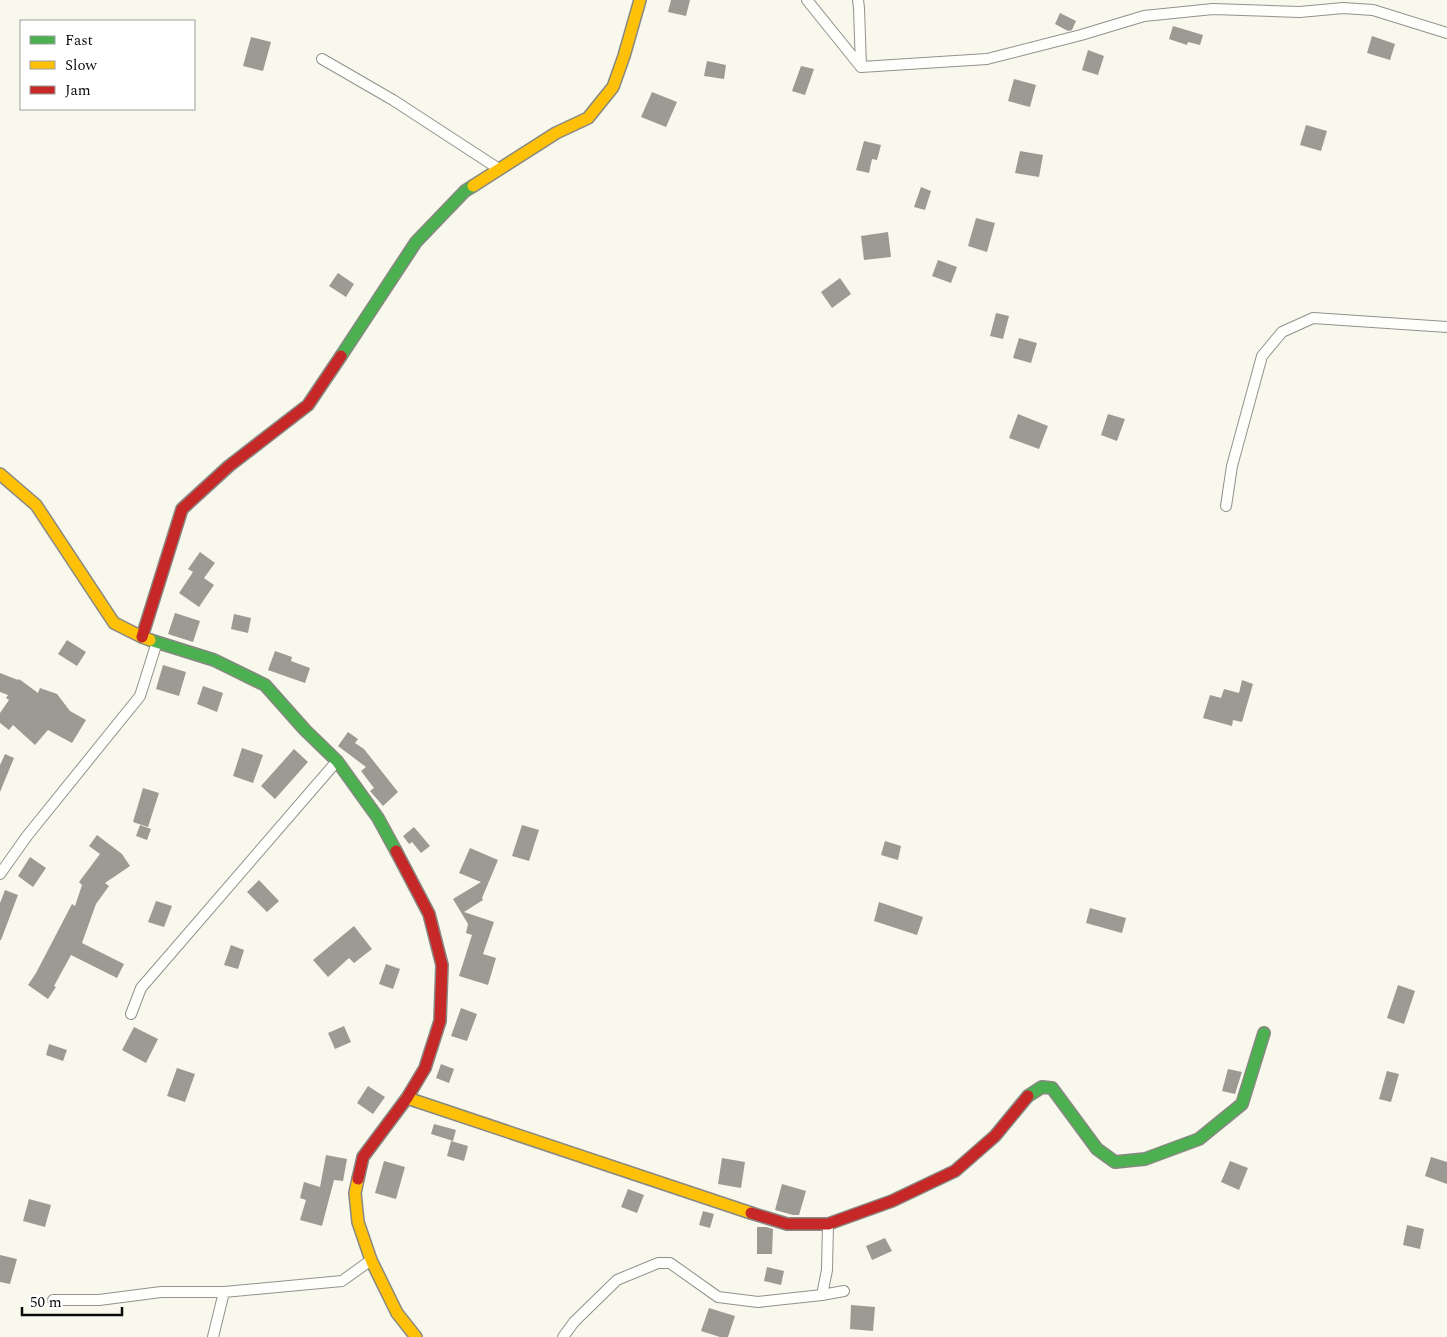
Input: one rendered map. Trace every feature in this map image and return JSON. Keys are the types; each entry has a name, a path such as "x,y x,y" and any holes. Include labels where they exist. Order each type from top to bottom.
{"main road":[{"path":"142,637 182,509 229,466 308,405 416,242 465,191 556,133 588,118 614,87 640,0"},
{"path":"0,474 36,505 114,623 142,637 214,660 265,686 305,730 337,761 378,818 429,914 442,965 440,1020 426,1068 363,1157 356,1193 358,1222 372,1260 397,1313 416,1337"},
{"path":"406,1098 787,1224 828,1224 892,1201 955,1171 995,1136 1026,1097 1042,1087 1052,1088 1097,1149 1114,1162 1144,1159 1200,1139 1242,1104 1264,1032"}],"street":[{"path":"806,0 861,67"},
{"path":"858,0 860,8 861,67"},
{"path":"861,67 987,59 1081,35 1144,16 1213,9 1300,12 1343,8 1373,10 1447,33"},
{"path":"322,59 393,100 499,169"},
{"path":"1226,506 1232,466 1262,356 1282,332 1313,318 1447,327"},
{"path":"0,874 27,836 140,696 157,642"},
{"path":"131,1014 141,988 337,761"},
{"path":"822,1295 827,1270 828,1224"},
{"path":"53,1300 99,1300 161,1292 224,1292 342,1281 372,1260"},
{"path":"563,1337 574,1322 617,1280 658,1263 670,1263 718,1296 758,1302 844,1291"},
{"path":"212,1337 224,1292"}],"building":[{"path":"671,0 690,0 686,16 668,12"},
{"path":"1060,13 1076,21 1072,30 1068,31 1055,24"},
{"path":"1173,26 1203,35 1200,45 1188,42 1187,45 1169,39"},
{"path":"1372,36 1395,44 1390,60 1367,53"},
{"path":"251,37 271,42 263,71 243,66"},
{"path":"1088,50 1104,56 1098,75 1082,70"},
{"path":"707,61 726,65 724,79 704,76"},
{"path":"801,66 814,69 805,95 792,91"},
{"path":"1014,79 1036,85 1030,107 1008,101"},
{"path":"652,92 677,102 666,127 641,117"},
{"path":"1306,125 1327,131 1321,151 1300,145"},
{"path":"864,141 881,145 877,160 872,159 869,173 856,170"},
{"path":"1020,151 1043,155 1039,177 1015,173"},
{"path":"921,187 931,191 925,210 914,207"},
{"path":"976,218 995,223 987,252 968,246"},
{"path":"888,232 891,257 864,260 861,236"},
{"path":"938,260 957,267 951,283 932,276"},
{"path":"338,273 354,284 346,297 329,286"},
{"path":"840,278 851,294 832,308 821,292"},
{"path":"996,313 1009,316 1003,339 990,336"},
{"path":"1019,338 1037,343 1031,363 1013,358"},
{"path":"1018,414 1048,426 1039,449 1009,438"},
{"path":"1108,414 1125,419 1117,441 1101,435"},
{"path":"200,552 215,563 204,578 214,585 199,607 179,593 193,572 188,569"},
{"path":"175,613 200,621 193,642 168,634"},
{"path":"234,614 251,618 248,633 231,629"},
{"path":"67,640 86,652 77,666 58,654"},
{"path":"275,651 292,657 291,661 310,668 305,683 268,670"},
{"path":"163,665 186,672 179,696 156,689"},
{"path":"0,673 19,679 38,693 40,688 57,694 70,711 86,720 72,743 48,730 35,745 13,725 9,730 0,723 0,713 9,700 6,698 8,695 0,692"},
{"path":"1242,680 1253,684 1242,722 1233,720 1232,726 1203,718 1210,695 1221,698 1224,689 1239,693"},
{"path":"203,686 223,693 217,712 197,704"},
{"path":"348,732 358,739 355,743 364,749 398,792 383,806 370,791 374,788 361,771 366,767 338,746"},
{"path":"242,748 263,755 253,783 233,776"},
{"path":"294,749 308,762 275,799 261,786"},
{"path":"5,754 14,758 0,792 0,765"},
{"path":"143,788 159,793 148,827 133,822"},
{"path":"140,825 151,829 147,840 136,836"},
{"path":"522,825 539,830 529,861 512,856"},
{"path":"414,827 430,846 421,853 412,842 409,844 403,836"},
{"path":"97,835 122,854 130,866 105,883 109,886 96,904 82,943 124,964 117,978 71,955 54,986 56,987 48,999 28,985 72,904 75,906 82,885 79,882 100,854 89,846"},
{"path":"885,841 901,846 898,860 881,855"},
{"path":"470,848 498,860 482,898 483,900 464,912 494,922 483,954 496,958 488,985 459,976 472,935 466,933 468,924 453,899 481,882 459,873"},
{"path":"30,857 46,868 33,887 18,876"},
{"path":"259,880 279,901 267,912 247,892"},
{"path":"5,890 18,895 0,940 0,903"},
{"path":"156,901 172,906 164,927 148,922"},
{"path":"879,902 923,917 917,935 874,921"},
{"path":"1090,908 1126,918 1122,933 1086,923"},
{"path":"354,926 372,949 354,963 349,958 328,977 313,960"},
{"path":"231,945 244,950 238,969 224,965"},
{"path":"386,964 400,969 393,989 379,984"},
{"path":"1398,985 1415,991 1404,1024 1387,1018"},
{"path":"461,1008 477,1014 467,1041 451,1036"},
{"path":"344,1026 351,1042 335,1049 328,1033"},
{"path":"134,1027 158,1039 146,1063 122,1050"},
{"path":"49,1044 67,1050 63,1061 46,1055"},
{"path":"441,1064 454,1069 449,1083 436,1078"},
{"path":"177,1068 195,1074 185,1102 167,1096"},
{"path":"1228,1069 1242,1072 1235,1094 1222,1091"},
{"path":"1387,1071 1399,1074 1391,1102 1379,1099"},
{"path":"368,1086 385,1097 373,1114 357,1103"},
{"path":"434,1124 456,1130 453,1141 431,1134"},
{"path":"451,1141 468,1146 464,1161 447,1156"},
{"path":"326,1155 347,1159 343,1181 334,1180 322,1226 300,1220 306,1200 300,1198 304,1182 320,1187"},
{"path":"1431,1157 1447,1162 1447,1184 1425,1176"},
{"path":"722,1158 745,1162 741,1188 718,1184"},
{"path":"384,1161 405,1167 396,1199 375,1193"},
{"path":"1230,1161 1248,1168 1239,1190 1221,1182"},
{"path":"782,1184 806,1191 799,1215 775,1210"},
{"path":"628,1189 644,1195 637,1213 621,1207"},
{"path":"29,1199 51,1205 45,1227 23,1221"},
{"path":"703,1211 714,1214 710,1228 699,1225"},
{"path":"1407,1225 1424,1229 1420,1249 1403,1245"},
{"path":"757,1227 773,1229 772,1254 757,1254"},
{"path":"885,1238 892,1251 872,1260 866,1246"},
{"path":"0,1255 17,1259 10,1284 0,1282"},
{"path":"767,1267 784,1271 781,1285 764,1281"},
{"path":"851,1305 875,1307 873,1331 850,1329"},
{"path":"709,1308 735,1316 728,1337 720,1337 701,1331"}],"traffic: fast":[{"path":"341,356 416,242 465,191 473,186"},
{"path":"150,640 214,660 265,685 305,730 337,761 378,818 396,851"},
{"path":"1028,1096 1042,1087 1052,1088 1097,1149 1115,1162 1145,1159 1199,1139 1242,1104 1264,1033"}],"traffic: slow":[{"path":"473,186 556,133 588,118 613,87 640,0"},
{"path":"0,474 36,505 114,623 150,640"},
{"path":"407,1098 751,1213"},
{"path":"358,1179 355,1193 358,1222 371,1260 397,1313 416,1337"}],"traffic: jam":[{"path":"142,637 182,509 229,466 308,405 341,356"},
{"path":"358,1179 363,1157 407,1098 425,1068 440,1021 442,965 429,914 396,851"},
{"path":"751,1213 787,1224 828,1224 892,1201 955,1171 995,1136 1028,1096"}]}
